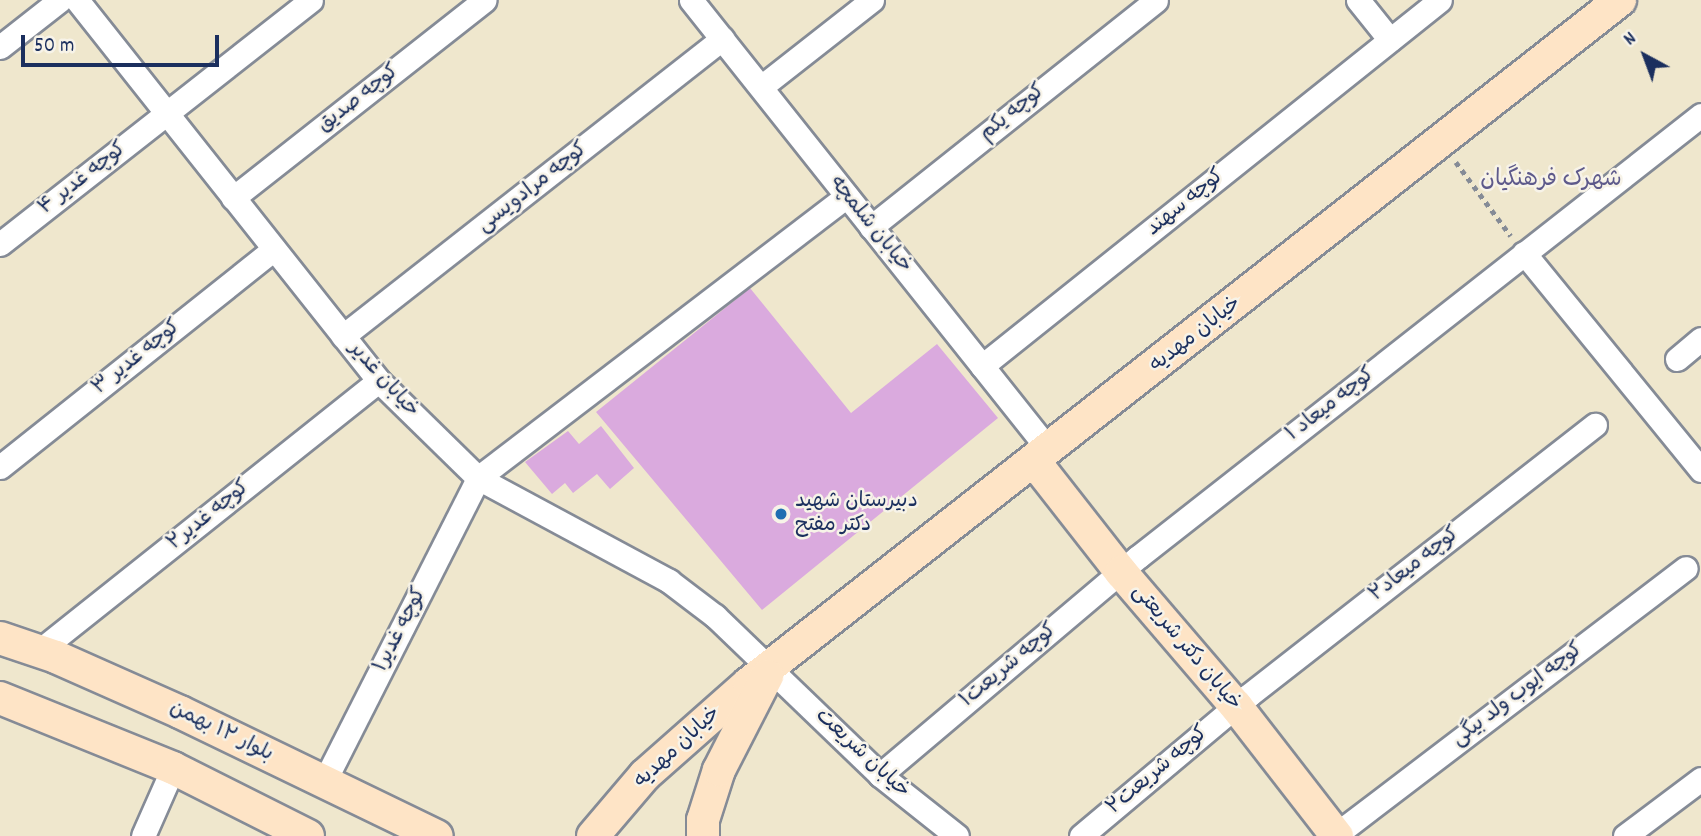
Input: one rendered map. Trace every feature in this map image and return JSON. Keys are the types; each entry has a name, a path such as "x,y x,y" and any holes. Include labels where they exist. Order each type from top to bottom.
{"street":[{"path":"0,47 60,0"},
{"name":"خیابان غدیر","path":"77,0 379,381 478,478 669,581 715,616 771,668"},
{"name":"کوچه غدیر ۴","path":"0,244 311,0"},
{"name":"کوچه صدیق","path":"233,198 485,0"},
{"name":"خیابان شلمچه","path":"691,0 982,366 1042,456"},
{"path":"761,87 872,0"},
{"name":"کوچه یکم","path":"871,226 1156,0"},
{"path":"1358,0 1390,40"},
{"name":"کوچه سهند","path":"982,366 1440,0"},
{"name":"خیابان مهدیه","path":"593,836 662,759 697,727 1620,0"},
{"name":"کوچه مرادویسی","path":"344,337 722,39"},
{"name":"کوچه میعاد ۱","path":"1129,565 1701,115"},
{"path":"478,478 847,195"},
{"name":"کوچه غدیر ۳","path":"0,467 274,249"},
{"path":"1524,253 1701,470"},
{"path":"1677,359 1701,339"},
{"name":"کوچه غدیر۲","path":"39,652 379,381"},
{"name":"کوچه میعاد۲","path":"1236,706 1595,425"},
{"name":"خیابان دکتر شریعتی","path":"1042,456 1236,706 1339,832"},
{"name":"کوچه غدیر۱","path":"324,782 478,478"},
{"name":"کوچه شریعت۱","path":"880,775 1129,565"},
{"name":"کوچه ایوب ولد بیگی","path":"1339,832 1686,568"},
{"name":"بلوار ۱۲ بهمن","path":"0,638 180,712 437,836"},
{"name":"خیابان مهدیه","path":"703,836 703,820 719,770 771,668"},
{"name":"خیابان شریعت","path":"771,668 880,775 957,836"},
{"path":"0,698 173,768 308,836"},
{"name":"کوچه شریعت۲","path":"1080,836 1236,706"},
{"path":"143,836 173,768"},
{"path":"1626,836 1701,779"}],"path":[{"path":"1440,142 1524,253"}],"building":[{"name":"دبیرستان شهید دکتر مفتح","path":"750,288 851,413 937,344 998,418 762,610 596,412"},
{"path":"601,426 634,468 610,489 597,474 573,493 565,483 552,494 525,462 568,431 579,444"}],"place":[{"name":"دبیرستان شهید دکتر مفتح","path":"781,514"}],"district":[{"name":"شهرک فرهنگیان","path":"1551,181"}]}
